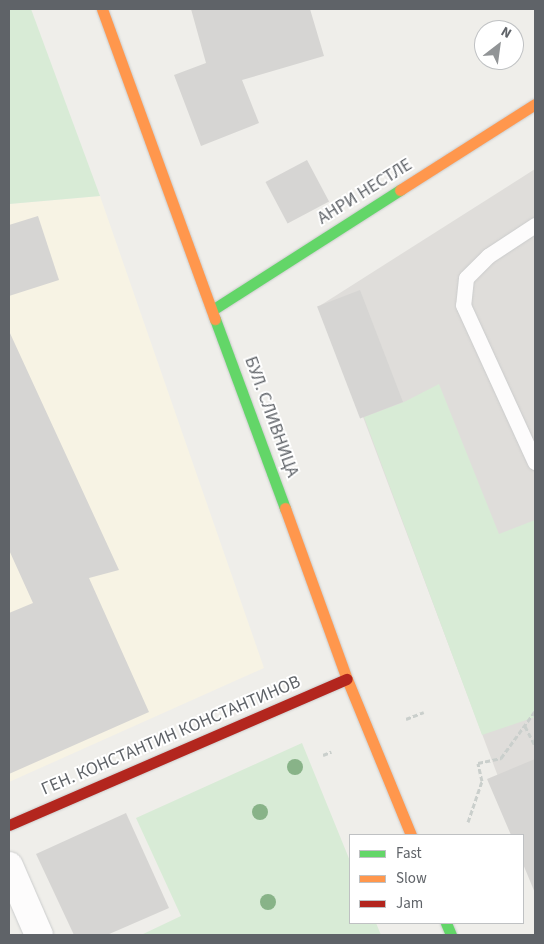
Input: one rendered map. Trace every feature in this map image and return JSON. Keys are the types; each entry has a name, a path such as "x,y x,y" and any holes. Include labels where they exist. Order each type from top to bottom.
{"main road":[{"name":"БУЛ. СЛИВНИЦА","path":"102,9 214,308 347,679 411,834"},
{"name":"АНРИ НЕСТЛЕ","path":"214,308 535,104"},
{"name":"ГЕН. КОНСТАНТИН КОНСТАНТИНОВ","path":"9,825 347,679"}],"street":[{"path":"9,866 39,935"}],"lane":[{"path":"535,225 488,256 466,278 463,305 535,462"}],"path":[{"path":"468,822 482,781 478,763 501,758 535,711"},
{"path":"406,720 424,712"},
{"path":"525,725 535,746"},
{"path":"323,755 331,752"}],"shaded area":[{"path":"535,169 535,875 524,846 524,834 520,834 321,305"},
{"path":"100,196 264,668 9,782 9,204"}],"green space":[{"path":"9,9 31,9 100,196 9,204"},
{"path":"439,384 499,534 535,520 535,717 482,735 364,417 404,402"},
{"path":"302,743 349,859 349,924 376,924 381,935 141,935 181,916 136,818"}],"building":[{"path":"191,9 310,9 324,56 242,80 259,123 201,146 174,75 206,63"},
{"path":"307,160 329,201 288,224 266,182"},
{"path":"38,216 59,280 9,296 9,225"},
{"path":"360,290 403,402 360,419 317,306"},
{"path":"9,331 119,570 89,578 149,712 9,774 9,613 33,603 9,550"},
{"path":"535,759 535,893 524,866 524,834 511,834 487,779"},
{"path":"126,813 169,908 107,935 74,935 36,854"}],"traffic: fast":[{"path":"214,309 400,190"},
{"path":"215,319 285,508"},
{"path":"446,924 451,935"}],"traffic: slow":[{"path":"102,9 215,319"},
{"path":"400,190 535,104"},
{"path":"285,508 347,679 411,834"}],"traffic: jam":[{"path":"9,825 347,679"}]}
